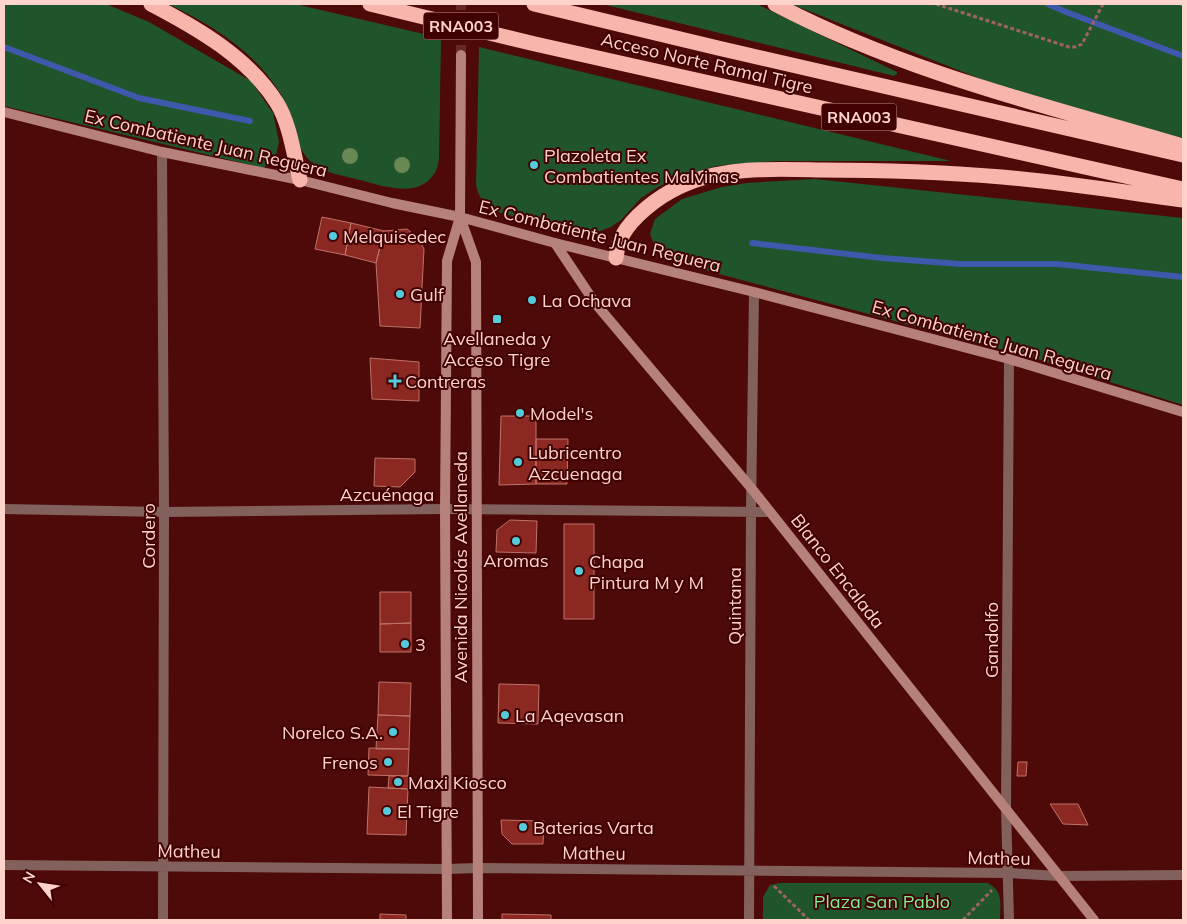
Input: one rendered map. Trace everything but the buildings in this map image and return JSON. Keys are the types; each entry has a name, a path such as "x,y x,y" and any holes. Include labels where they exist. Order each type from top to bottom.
{"highway":[{"path":"151,4 189,24 218,44 243,64 261,82 277,104 289,133 300,180"},
{"name":"Acceso Norte Ramal Tigre","path":"370,4 535,44 1183,189"},
{"name":"Acceso Norte Ramal Tigre","path":"535,4 1183,155"},
{"path":"775,4 900,60 980,86 1183,146"},
{"path":"616,258 620,237 632,221 654,202 679,186 706,177 737,172 778,170 933,172 1004,177 1183,200"}],"street":[{"name":"Avenida Nicolás Avellaneda","path":"447,920 445,509 448,261 460,217 461,55"},
{"name":"Ex Combatiente Juan Reguera","path":"4,112 162,152 300,180 392,203 460,217 555,244 754,292 1009,359 1183,412"},
{"name":"Cordero","path":"162,152 164,512 163,920"},
{"name":"Avenida Nicolás Avellaneda","path":"460,217 476,262 475,510 478,920"},
{"name":"Blanco Encalada","path":"555,244 595,303 752,489 1094,920"},
{"name":"Quintana","path":"749,920 755,872 751,511 754,292"},
{"name":"Gandolfo","path":"1009,359 1006,809 1009,920"},
{"name":"Azcuénaga","path":"4,509 164,512 445,509 770,512"},
{"name":"Matheu","path":"4,865 1183,876"}],"path":[{"path":"936,4 1069,47 1076,47 1082,44 1104,4"},
{"path":"755,872 809,920"},
{"path":"963,920 1009,873"}],"green space":[{"path":"4,4 106,4 149,22 251,81 273,113 279,142 275,160 263,168 4,106"},
{"path":"168,4 295,4 441,38 439,160 435,172 427,182 419,186 400,189 336,174 314,164 307,158 298,143 284,100 262,69 234,43 202,22"},
{"path":"602,4 757,4 897,72 897,74 894,76"},
{"path":"791,4 1183,4 1183,138 1059,110"},
{"path":"479,47 951,161 776,161 716,166 676,178 658,187 641,198 621,220 611,227 586,233 576,232 501,213 488,206 479,195 476,185"},
{"path":"815,179 1183,218 1183,405 1040,360 667,260 657,252 650,234 655,219 682,199 722,187 747,183"},
{"name":"Plaza San Pablo","path":"780,883 988,883 999,894 1000,920 763,920 763,897 770,885"}],"waterway":[{"path":"1048,4 1183,56"},
{"path":"4,47 139,98 250,121"},
{"path":"752,243 882,258 960,264 1057,264 1183,277"}],"tunnel":[{"path":"461,4 461,55"}],"place":[{"name":"Plazoleta Ex Combatientes Malvinas","path":"534,165"},
{"name":"Melquisedec","path":"333,236"},
{"name":"Gulf","path":"400,294"},
{"name":"La Ochava","path":"532,300"},
{"name":"Avellaneda y Acceso Tigre","path":"497,319"},
{"name":"Contreras","path":"395,381"},
{"name":"Model's","path":"520,413"},
{"name":"Lubricentro Azcuenaga","path":"518,462"},
{"name":"Aromas","path":"516,541"},
{"name":"Chapa Pintura M y M","path":"579,571"},
{"name":"3","path":"405,644"},
{"name":"La Aqevasan","path":"505,715"},
{"name":"Norelco S.A.","path":"393,732"},
{"name":"Frenos","path":"388,762"},
{"name":"Maxi Kiosco","path":"398,782"},
{"name":"El Tigre","path":"387,811"},
{"name":"Baterias Varta","path":"523,827"}]}
